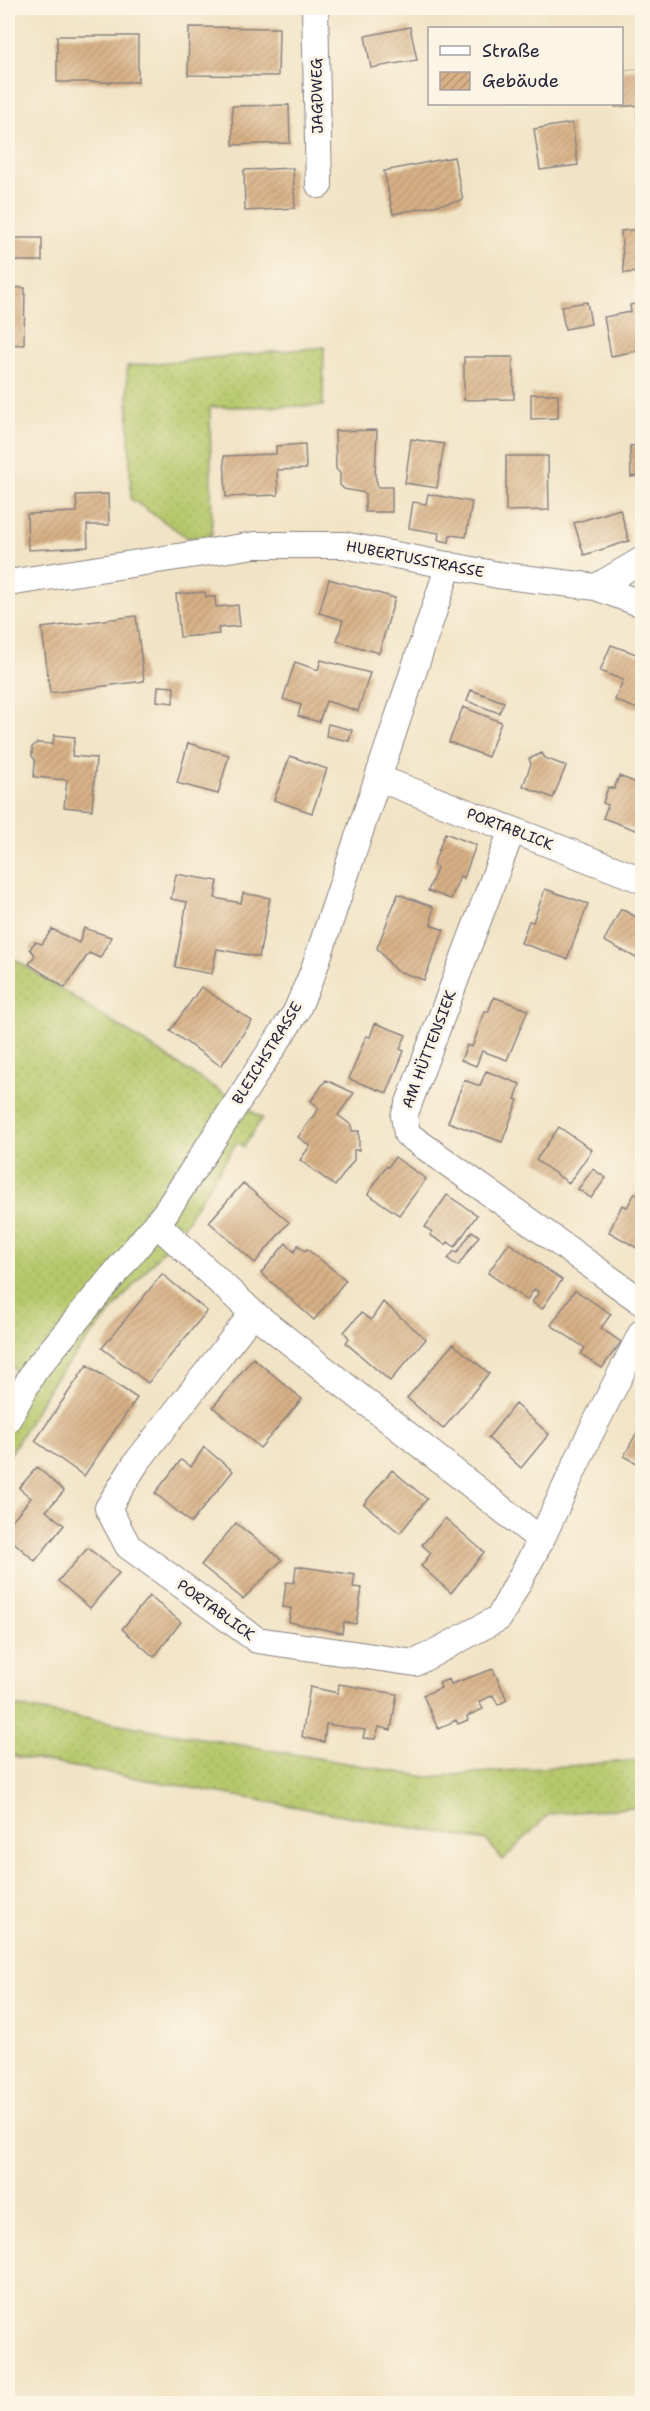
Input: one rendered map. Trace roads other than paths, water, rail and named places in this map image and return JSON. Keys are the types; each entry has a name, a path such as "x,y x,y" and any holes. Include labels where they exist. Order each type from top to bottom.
{"street":[{"name":"JAGDWEG","path":"315,8 319,185"},
{"name":"HUBERTUSSTRASSE","path":"8,583 255,545 344,545 449,565 596,587 642,604"},
{"path":"596,587 642,560"},
{"name":"BLEICHSTRASSE","path":"8,1419 34,1371 156,1223 296,1012 313,972 449,565"},
{"name":"PORTABLICK","path":"378,778 642,880"},
{"name":"AM HÜTTENSIEK","path":"512,830 404,1116 404,1126 407,1134 642,1302"},
{"path":"156,1223 253,1313 541,1540"},
{"name":"PORTABLICK","path":"253,1313 136,1463 108,1508 128,1546 257,1640 415,1663 499,1618 541,1540 589,1436 642,1332"}]}
